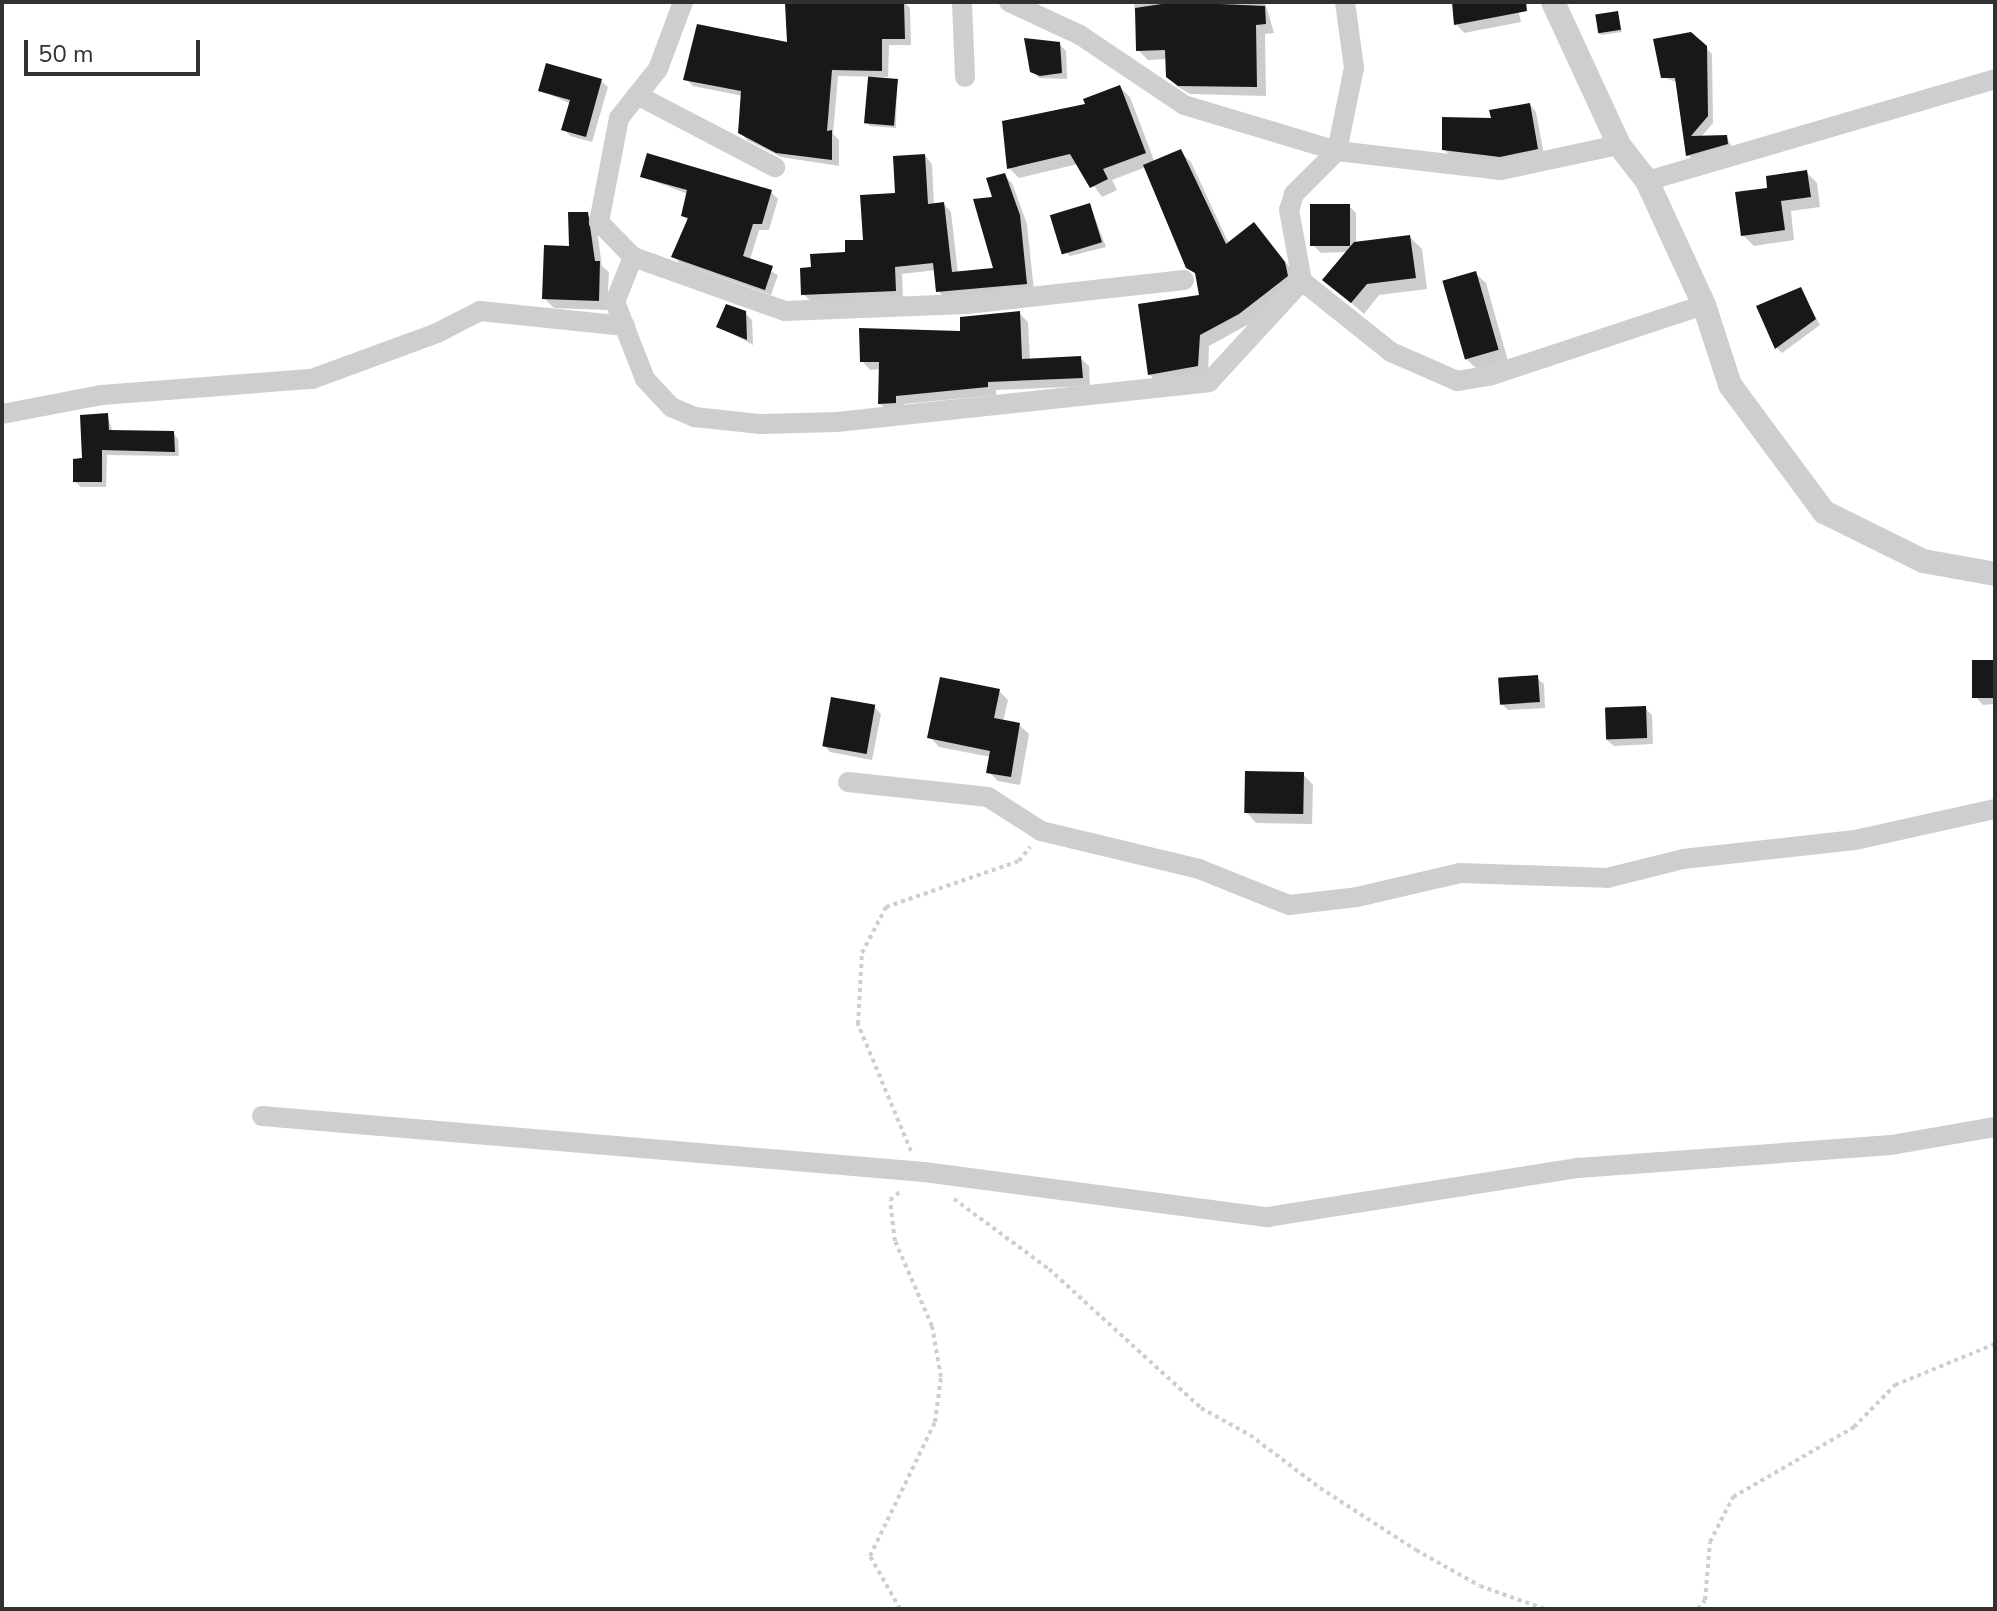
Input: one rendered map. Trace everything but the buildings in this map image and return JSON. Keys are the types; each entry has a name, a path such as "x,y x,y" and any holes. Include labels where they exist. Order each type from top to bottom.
{"street":[{"path":"683,2 658,69 619,118 599,222 633,257 785,311 966,304 1184,280"},
{"path":"962,2 965,77"},
{"path":"1009,2 1080,35 1184,105 1337,151 1501,170 1619,145"},
{"path":"1345,2 1354,68 1337,151 1294,194 1289,210 1302,281 1391,352 1457,381 1489,376 1704,305"},
{"path":"1553,2 1619,145 1647,181 1704,305 1730,385 1824,512 1923,561 1995,574"},
{"path":"1647,181 1995,79"},
{"path":"637,95 775,167"},
{"path":"633,257 615,302 645,379 671,407 694,417 759,424 837,422 1209,382 1302,281"},
{"path":"2,414 102,395 312,379 437,333 480,311 625,326"},
{"path":"848,782 988,797 1041,831 1199,869 1289,905 1357,897 1460,873 1607,878 1683,859 1855,840 1995,809"},
{"path":"262,1116 924,1172 1268,1217 1578,1168 1891,1145 1995,1127"}],"path":[{"path":"1041,831 1019,861 886,907 862,953 858,1024 903,1136 924,1172 986,1226 1049,1269 1201,1408 1250,1435 1320,1488 1416,1550 1480,1586 1545,1609"},
{"path":"900,1609 870,1556 903,1495 937,1407 941,1377 932,1326 895,1241 890,1200 924,1172"},
{"path":"1698,1609 1705,1600 1710,1542 1733,1497 1854,1427 1895,1385 1995,1344"}]}
